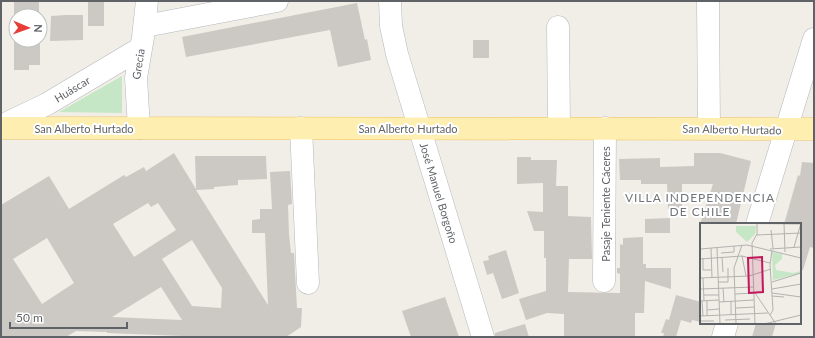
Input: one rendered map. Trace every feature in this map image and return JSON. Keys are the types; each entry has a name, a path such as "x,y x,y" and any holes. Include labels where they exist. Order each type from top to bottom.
{"main road":[{"name":"San Alberto Hurtado","path":"1,127 814,128"}],"street":[{"name":"Grecia","path":"138,128 135,86 140,48 145,26 147,1"},
{"path":"145,26 277,1"},
{"name":"José Manuel Borgoño","path":"390,1 391,26 394,40 419,128 483,337"},
{"path":"708,1 709,128"},
{"path":"558,27 560,128"},
{"path":"757,223 814,40"},
{"name":"Huáscar","path":"1,127 47,104 140,48"},
{"path":"301,128 308,283"},
{"name":"Pasaje Teniente Cáceres","path":"604,281 605,128"},
{"path":"723,337 727,324"}],"green space":[{"path":"122,76 122,113 59,112"}],"building":[{"path":"14,1 39,1 39,8 14,8"},
{"path":"88,1 104,1 104,26 88,26"},
{"path":"357,3 371,60 338,67 330,30 186,57 182,37"},
{"path":"83,15 83,40 50,41 51,16"},
{"path":"473,40 489,40 489,58 473,58"},
{"path":"14,48 40,48 40,65 29,65 29,70 14,70"},
{"path":"174,153 196,189 195,156 266,156 267,179 238,180 238,185 196,190 268,305 265,233 252,233 252,220 260,219 260,209 272,209 270,172 290,171 292,204 288,205 289,234 291,253 294,253 297,308 302,308 301,327 286,337 208,337 76,331 66,337 1,337 1,205 49,176 69,209 124,175 126,177 144,167 146,171","holes":["148,203 151,207 158,203 176,230 134,257 113,224","47,238 74,283 42,304 13,259","192,240 222,288 221,308 192,306 162,259","161,287 182,320 112,317"]},
{"path":"694,153 720,153 751,161 736,223 700,223 713,184 682,184 682,209 668,209 667,184 641,184 641,180 620,180 619,159 660,158 660,167 694,166"},
{"path":"517,157 531,157 531,160 557,160 556,186 568,186 568,216 591,217 592,259 569,259 568,292 620,293 620,274 617,273 617,268 620,268 620,244 623,245 623,238 643,237 643,264 646,264 646,268 671,268 671,289 645,281 644,313 635,313 635,337 564,337 564,314 547,313 526,320 519,299 546,291 544,231 534,231 527,211 543,212 543,183 517,184"},
{"path":"802,162 814,163 814,248 810,247 803,270 801,270 801,223 784,223 798,175 800,176"},
{"path":"670,218 670,233 645,233 645,219"},
{"path":"506,250 519,293 502,299 493,273 487,275 483,261 489,260 488,256"},
{"path":"676,295 700,302 700,322 692,320 691,323 681,320 676,337 663,337 664,333 661,333 666,319 669,320"},
{"path":"445,297 459,337 411,337 402,311"},
{"path":"525,324 529,337 495,337 495,333"},
{"path":"756,324 776,324 772,337 752,337"}],"district":[{"name":"VILLA INDEPENDENCIA DE CHILE","path":"700,204"}]}
